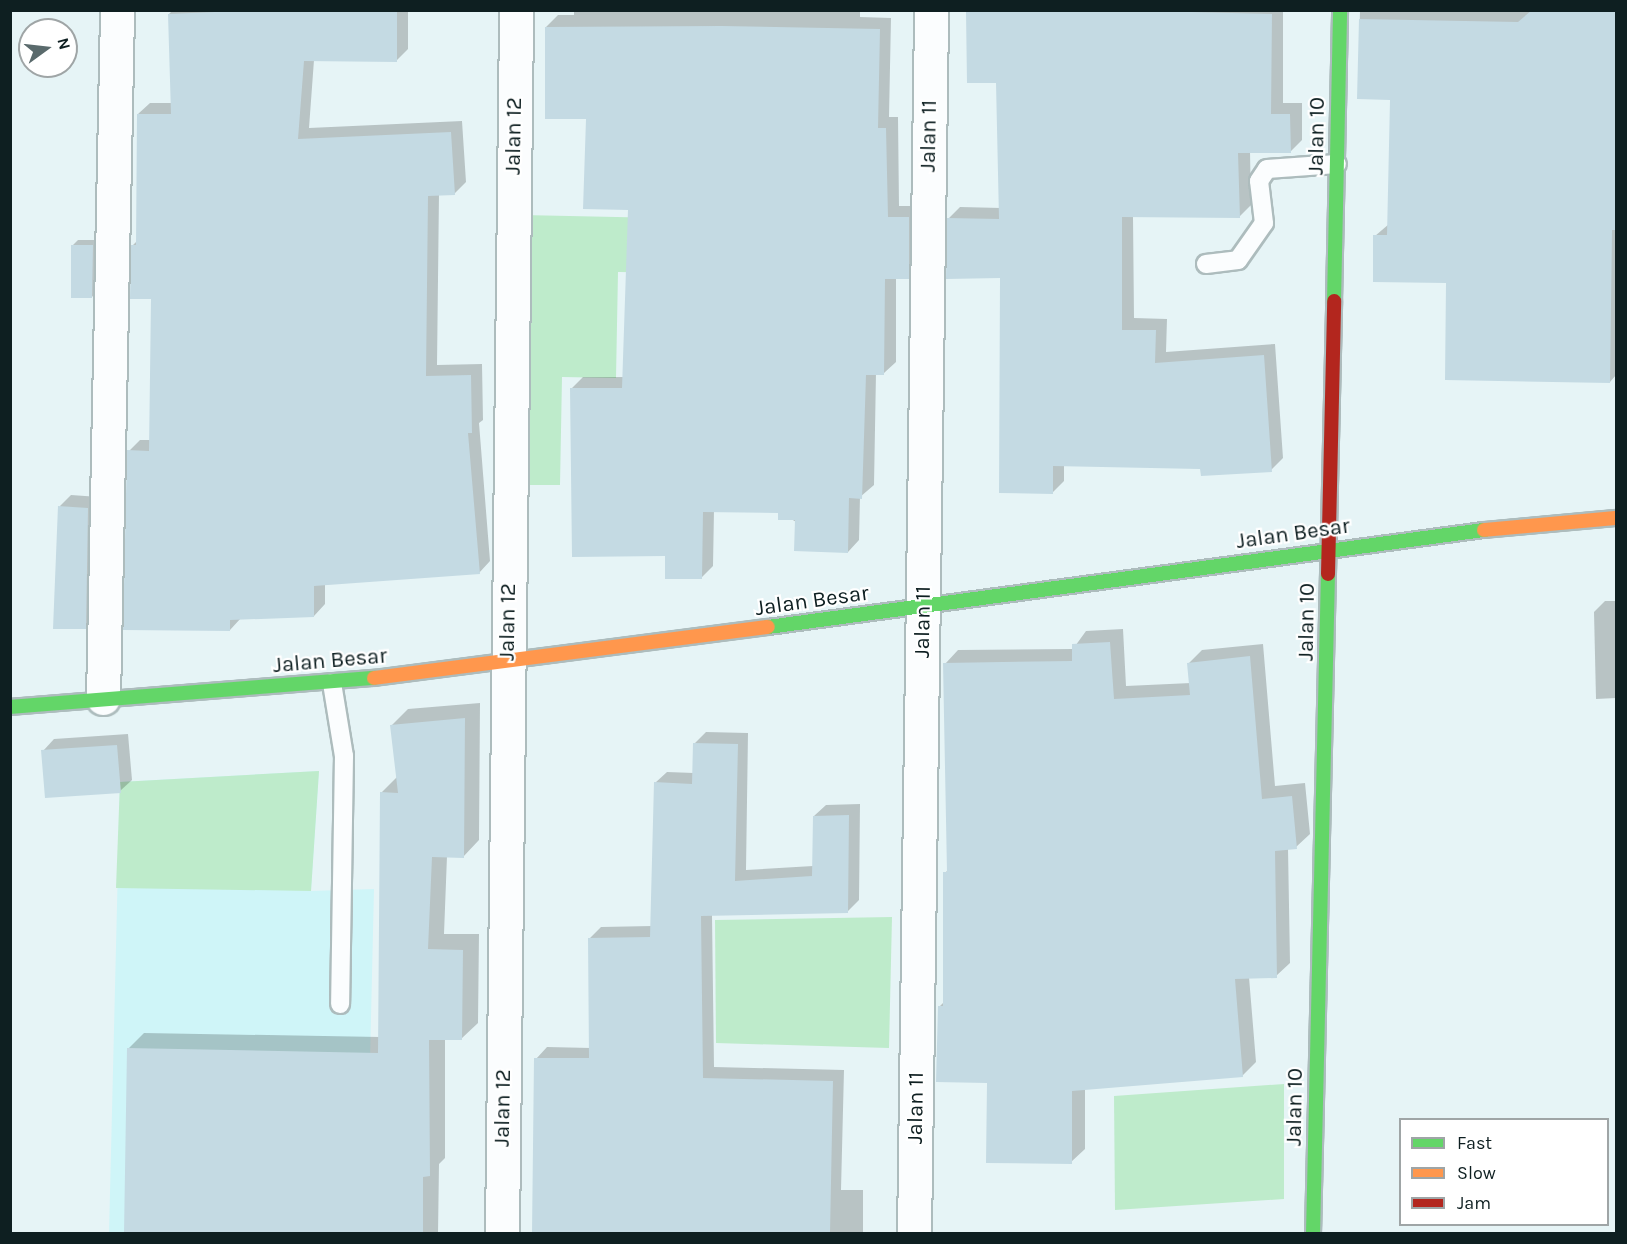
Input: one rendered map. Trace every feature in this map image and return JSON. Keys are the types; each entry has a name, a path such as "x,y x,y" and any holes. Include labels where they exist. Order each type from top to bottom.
{"main road":[{"name":"Jalan 10","path":"1313,1233 1330,550 1340,10"},
{"name":"Jalan Besar","path":"10,707 103,698 332,683 508,663 923,608 1330,550 1524,525 1617,518"}],"street":[{"path":"103,698 117,10"},
{"name":"Jalan 12","path":"502,1233 516,10"},
{"name":"Jalan 11","path":"914,1233 931,10"}],"lane":[{"path":"1206,264 1238,260 1264,223 1259,181 1267,169 1337,164"},
{"path":"332,683 344,756 340,1004"}],"shaded area":[{"path":"319,771 311,891 374,889 366,1233 109,1234 120,782"}],"green space":[{"path":"522,215 711,219 710,273 618,272 616,378 562,377 560,485 516,485"},
{"path":"319,771 311,891 116,888 120,782"},
{"path":"892,917 889,1048 716,1043 715,920"},
{"path":"1284,1084 1284,1199 1115,1210 1114,1096"}],"building":[{"path":"263,10 397,11 397,62 304,61 298,139 451,132 455,195 428,196 426,376 471,375 472,433 468,433 480,574 314,586 314,617 230,620 230,631 123,630 127,450 149,451 151,299 130,299 131,245 136,245 137,114 171,114 168,14"},
{"path":"1110,10 1272,14 1271,114 1290,114 1291,153 1238,153 1240,218 1122,217 1122,330 1156,330 1155,363 1264,355 1272,472 1201,476 1200,469 1053,466 1053,494 999,493 1000,278 946,279 947,218 999,219 996,83 967,83 966,12"},
{"path":"1532,10 1617,10 1617,230 1612,230 1610,383 1445,380 1446,283 1373,282 1373,235 1387,235 1390,100 1357,99 1359,19 1518,22"},
{"path":"721,26 880,29 878,128 886,128 888,217 909,217 909,279 885,279 884,375 866,375 862,499 849,498 848,553 794,551 795,520 778,520 778,513 703,512 702,579 665,579 665,556 572,557 570,388 622,388 628,210 583,209 586,119 545,119 545,27"},
{"path":"71,245 93,245 92,298 71,298"},
{"path":"58,506 88,508 86,629 53,629"},
{"path":"1110,642 1114,699 1190,695 1187,663 1250,656 1262,799 1292,796 1297,849 1275,851 1277,978 1235,979 1243,1077 1072,1091 1072,1164 986,1163 987,1083 936,1082 938,1006 943,1006 943,872 947,872 943,663 1072,661 1072,644"},
{"path":"465,718 464,858 432,857 428,949 463,950 462,1040 429,1040 430,1176 423,1177 423,1233 124,1233 127,1048 378,1053 380,792 398,793 390,725"},
{"path":"693,743 738,744 735,881 812,876 813,816 849,815 848,913 701,916 703,1078 833,1081 830,1233 532,1233 534,1058 589,1058 588,938 650,937 654,782 692,784"},
{"path":"117,745 121,793 45,798 41,750"}],"traffic: fast":[{"path":"1334,301 1340,10"},
{"path":"768,627 1484,530"},
{"path":"1313,1234 1328,574"},
{"path":"10,707 374,678"}],"traffic: slow":[{"path":"1484,530 1616,518"},
{"path":"374,678 768,627"}],"traffic: jam":[{"path":"1328,574 1334,301"}]}
